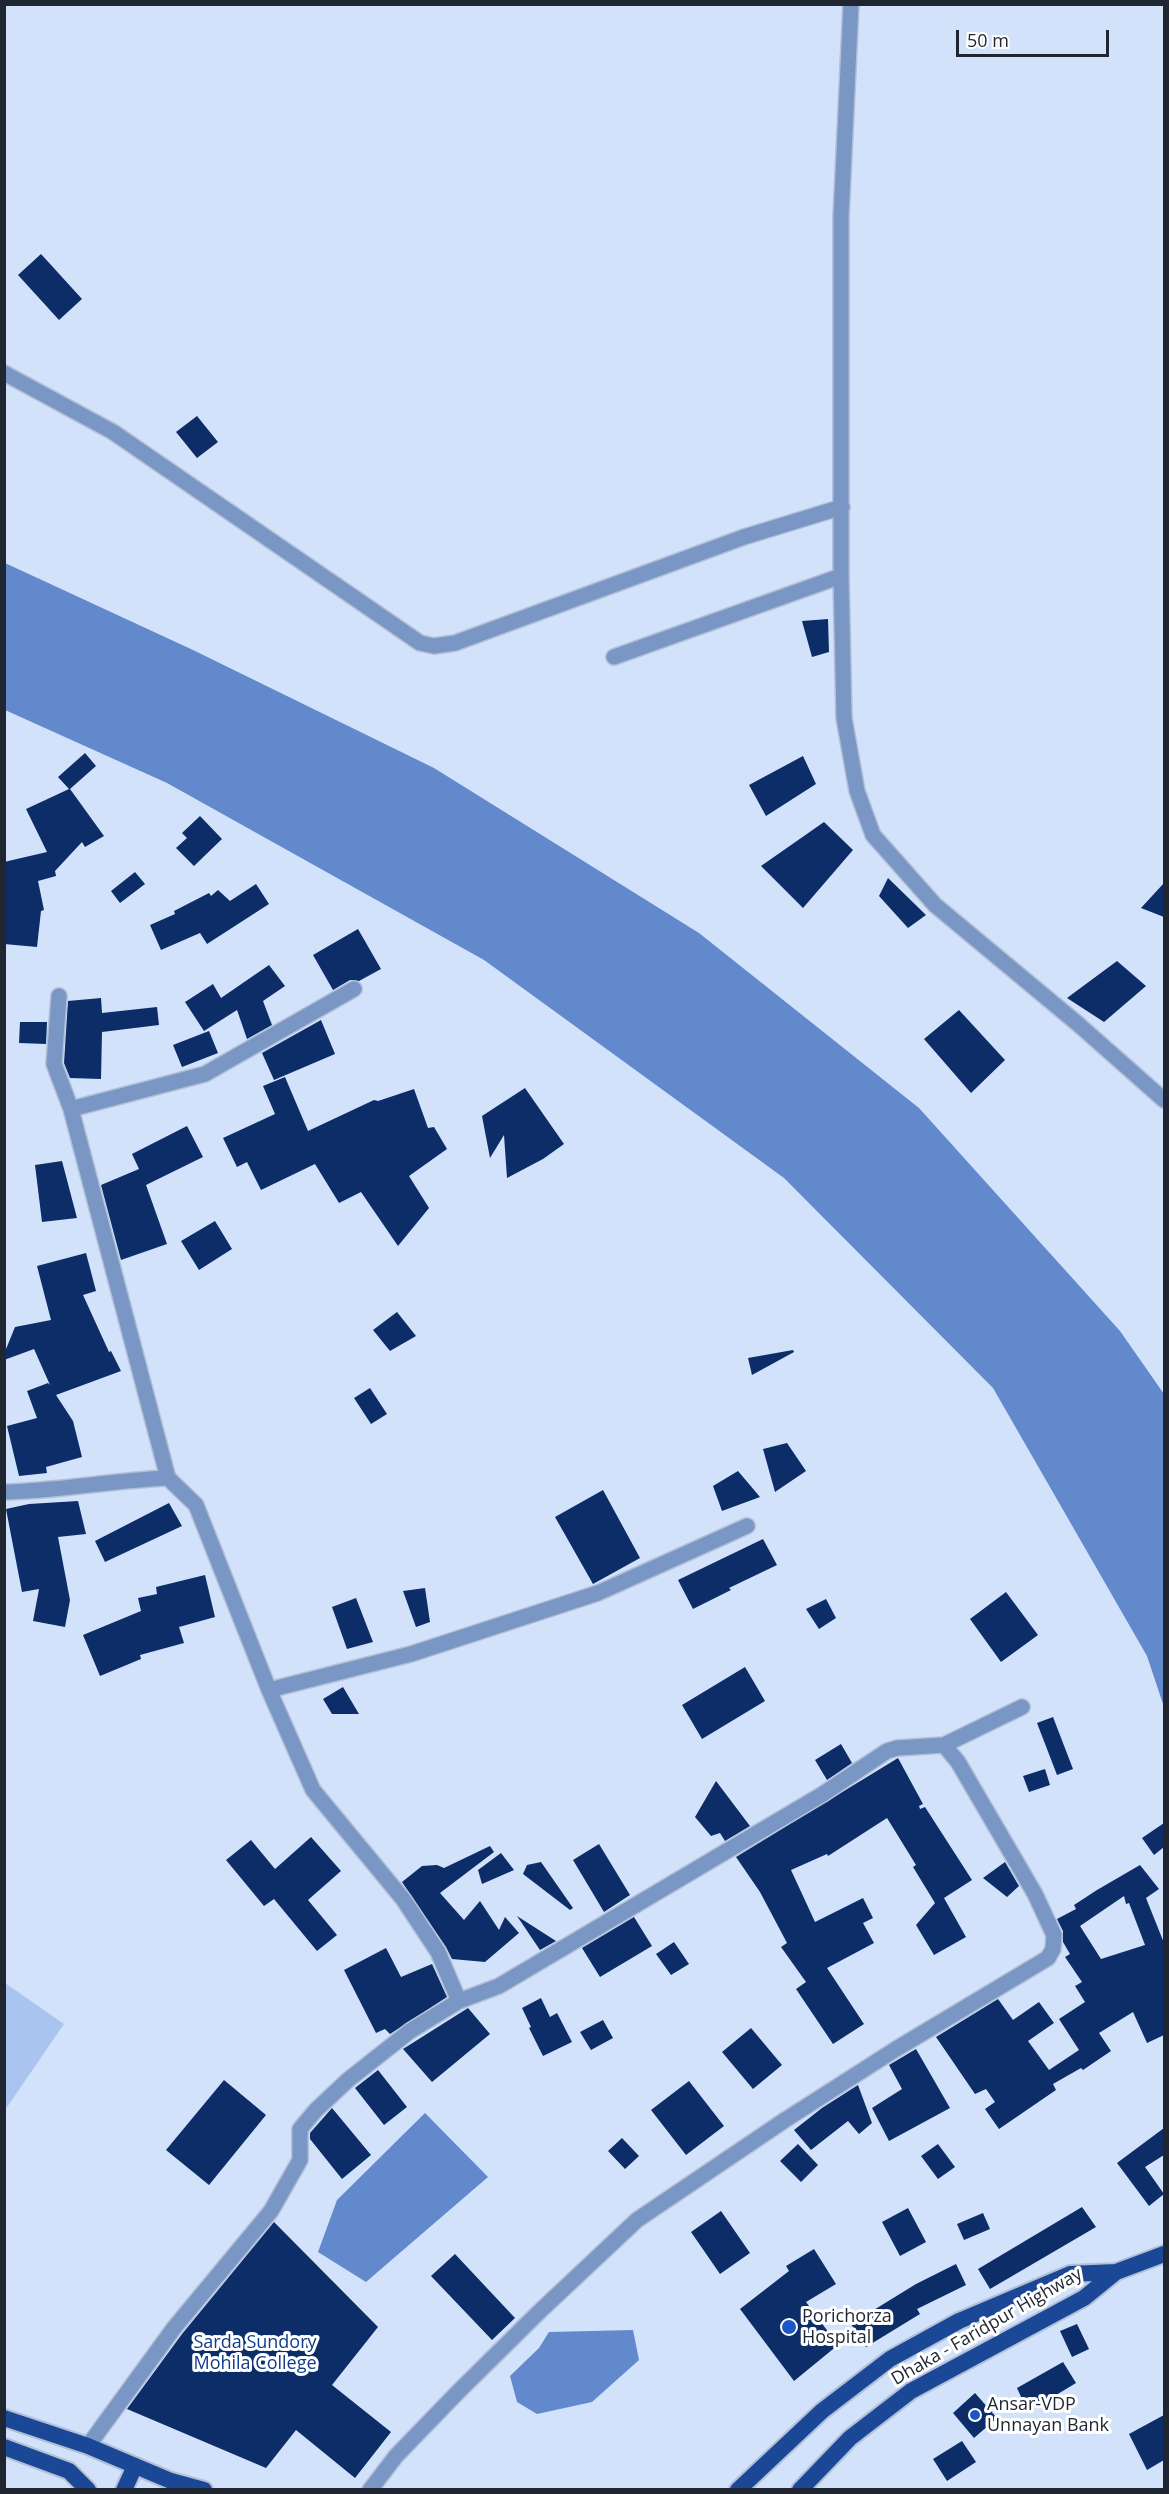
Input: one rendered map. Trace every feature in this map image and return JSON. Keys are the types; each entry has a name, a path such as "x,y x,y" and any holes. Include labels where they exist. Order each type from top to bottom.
{"highway":[{"name":"Dhaka - Faridpur Highway","path":"738,2490 822,2411 890,2359 959,2321 1070,2274 1116,2272 1164,2254"},
{"name":"Dhaka - Faridpur Highway","path":"800,2490 850,2438 911,2391 1084,2298 1116,2272"},
{"path":"4,2418 88,2446 135,2466 170,2485 204,2490"},
{"path":"4,2447 69,2471 88,2490"},
{"path":"124,2490 135,2466"}],"street":[{"path":"851,4 841,217 842,507 840,576 844,718 857,791 873,835 935,905 1078,1024 1164,1100"},
{"path":"4,373 113,432 420,643 434,646 455,643 744,537 842,507"},
{"path":"614,657 840,576"},
{"path":"71,1109 205,1074 354,989"},
{"path":"59,996 54,1064 71,1109 168,1478 196,1505 269,1690 313,1790 403,1899 438,1952 459,2001"},
{"path":"4,1492 45,1492 143,1479 168,1478"},
{"path":"269,1690 411,1654 598,1593 747,1526"},
{"path":"88,2446 174,2328 271,2211 300,2160 300,2129 316,2110 348,2080 410,2031 459,2001 499,1986 823,1794 887,1751 897,1748 944,1745 1022,1707"},
{"path":"370,2490 396,2456 456,2393 538,2312 637,2220 785,2120 1048,1958 1053,1948 1054,1935 1035,1894 958,1762 944,1745"}],"shaded area":[{"path":"5,563 193,650 434,768 699,933 919,1108 1120,1331 1164,1394 1164,1707 1147,1656 993,1388 784,1178 484,960 167,783 5,710"},
{"path":"5,1983 64,2024 5,2110"},
{"path":"425,2113 488,2177 366,2282 318,2252 337,2200"},
{"path":"633,2330 639,2360 592,2402 537,2414 517,2402 510,2376 539,2348 549,2332"}],"building":[{"path":"41,254 82,299 59,320 18,275"},
{"path":"197,416 218,442 197,458 176,432"},
{"path":"828,619 829,652 812,657 802,621"},
{"path":"85,753 96,766 70,789 104,836 85,847 82,842 55,871 56,876 38,881 44,910 41,911 37,947 4,944 4,862 47,852 26,809 69,789 58,777"},
{"path":"803,756 816,784 766,816 749,785"},
{"path":"200,816 222,839 194,866 176,848 187,838 182,833"},
{"path":"824,822 853,850 803,908 761,866"},
{"path":"135,872 145,884 120,903 111,891"},
{"path":"888,878 926,915 908,928 879,896"},
{"path":"1164,883 1164,917 1141,908"},
{"path":"256,884 269,904 207,944 200,933 161,950 150,925 175,914 174,911 209,893 211,896 218,890 230,901"},
{"path":"358,929 381,969 359,981 350,980 333,990 313,955"},
{"path":"1117,961 1146,986 1104,1022 1067,998"},
{"path":"269,965 285,986 263,1001 272,1025 247,1039 237,1010 204,1031 185,1002 213,984 221,998"},
{"path":"101,998 102,1013 157,1007 159,1025 102,1032 101,1079 70,1078 64,1063 68,1001"},
{"path":"959,1010 1005,1060 971,1093 924,1039"},
{"path":"321,1020 335,1054 274,1080 262,1053"},
{"path":"20,1022 47,1022 46,1044 19,1043"},
{"path":"209,1031 218,1053 182,1067 173,1045"},
{"path":"285,1077 308,1131 374,1100 378,1101 414,1089 428,1128 434,1127 447,1149 409,1176 429,1208 398,1246 361,1192 339,1203 315,1164 261,1190 247,1162 237,1167 223,1138 275,1114 263,1086"},
{"path":"525,1088 564,1144 543,1159 507,1178 504,1135 490,1158 482,1116"},
{"path":"187,1126 203,1157 146,1185 167,1244 121,1260 101,1185 139,1169 132,1154"},
{"path":"62,1161 77,1218 42,1222 35,1165"},
{"path":"215,1221 232,1249 199,1270 181,1241"},
{"path":"86,1253 96,1291 83,1295 109,1352 111,1351 121,1371 56,1395 73,1421 82,1457 46,1467 47,1473 19,1476 7,1426 37,1418 27,1391 48,1383 50,1385 34,1349 4,1360 4,1354 15,1327 51,1320 37,1266"},
{"path":"397,1312 416,1336 390,1351 373,1330"},
{"path":"793,1350 794,1352 752,1375 748,1358"},
{"path":"370,1388 387,1414 371,1424 354,1398"},
{"path":"787,1443 806,1471 775,1492 763,1449"},
{"path":"738,1471 760,1497 722,1511 713,1486"},
{"path":"603,1490 640,1558 593,1584 555,1517"},
{"path":"78,1501 86,1534 58,1537 70,1600 65,1627 33,1621 39,1589 22,1592 6,1509 29,1504"},
{"path":"169,1503 182,1526 105,1562 95,1541"},
{"path":"763,1539 777,1565 729,1588 731,1590 693,1609 678,1580"},
{"path":"205,1575 215,1617 179,1627 184,1643 140,1655 141,1659 100,1676 83,1635 141,1611 138,1598 157,1594 156,1587"},
{"path":"425,1588 430,1622 416,1627 403,1591"},
{"path":"1006,1592 1038,1635 1001,1662 970,1619"},
{"path":"356,1598 373,1642 347,1649 332,1607"},
{"path":"826,1599 836,1618 819,1629 806,1609"},
{"path":"745,1667 765,1701 702,1739 682,1705"},
{"path":"343,1687 359,1714 332,1714 323,1699"},
{"path":"1053,1717 1073,1769 1057,1775 1037,1723"},
{"path":"841,1744 852,1763 827,1780 815,1760"},
{"path":"898,1758 923,1804 919,1806 920,1809 925,1807 972,1880 944,1898 966,1937 934,1955 916,1925 935,1903 913,1867 916,1865 887,1818 828,1856 827,1854 791,1870 815,1922 863,1898 873,1918 863,1923 874,1943 827,1968 864,2024 833,2044 796,1989 806,1982 781,1947 787,1943 760,1892 736,1857"},
{"path":"1045,1769 1050,1785 1029,1792 1023,1776"},
{"path":"716,1781 750,1826 725,1841 720,1833 711,1836 695,1817"},
{"path":"1164,1823 1164,1847 1154,1855 1142,1838"},
{"path":"311,1837 341,1871 308,1900 337,1935 317,1951 274,1899 264,1906 226,1860 251,1840 275,1869"},
{"path":"599,1844 630,1895 604,1912 573,1860"},
{"path":"490,1846 494,1852 440,1893 464,1920 480,1901 499,1930 505,1917 519,1933 485,1962 452,1959 402,1882 422,1866 437,1865 444,1868"},
{"path":"501,1853 514,1870 482,1884 478,1870"},
{"path":"541,1862 573,1908 570,1910 523,1874 527,1865"},
{"path":"1005,1862 1019,1886 1007,1897 983,1878"},
{"path":"1140,1865 1159,1889 1146,1898 1164,1943 1164,2035 1147,2043 1133,2012 1099,2033 1111,2051 1083,2070 1081,2068 1053,2084 1056,2090 999,2129 985,2109 995,2102 986,2089 975,2094 936,2037 998,1999 1013,2020 1039,2002 1054,2023 1028,2041 1049,2070 1079,2050 1059,2019 1085,2002 1075,1986 1082,1982 1065,1957 1070,1954 1063,1942 1063,1931 1057,1919 1076,1909 1074,1905","holes":["1124,1896 1126,1904 1129,1903 1145,1945 1101,1959 1080,1926"]},
{"path":"517,1916 556,1941 540,1950"},
{"path":"634,1917 652,1946 600,1977 582,1948"},
{"path":"674,1942 689,1964 671,1975 656,1954"},
{"path":"386,1948 401,1977 432,1964 447,1997 390,2034 385,2029 376,2033 344,1970"},
{"path":"541,1998 550,2017 557,2013 572,2042 543,2056 522,2008"},
{"path":"468,2008 490,2034 432,2082 403,2049"},
{"path":"603,2020 613,2038 591,2050 580,2032"},
{"path":"751,2028 782,2065 753,2089 722,2052"},
{"path":"916,2049 950,2108 889,2141 872,2108 902,2089 889,2065"},
{"path":"378,2070 407,2107 384,2125 355,2088"},
{"path":"224,2080 266,2115 209,2185 166,2150"},
{"path":"689,2081 724,2126 686,2155 651,2110"},
{"path":"858,2085 872,2123 859,2134 848,2121 811,2150 794,2130 822,2108"},
{"path":"332,2108 371,2155 342,2179 310,2139 310,2133"},
{"path":"1164,2128 1164,2155 1145,2167 1164,2194 1149,2206 1117,2163"},
{"path":"622,2138 639,2156 625,2169 608,2151"},
{"path":"798,2144 818,2165 801,2182 780,2161"},
{"path":"938,2144 955,2167 938,2179 921,2156"},
{"path":"1082,2207 1096,2227 990,2289 978,2269"},
{"path":"908,2208 926,2242 900,2256 882,2222"},
{"path":"721,2211 750,2253 720,2274 691,2232"},
{"path":"983,2213 990,2229 964,2240 957,2224"},
{"name":"Sarda Sundory Mohila College","path":"274,2222 378,2327 332,2385 391,2432 355,2478 296,2430 266,2468 127,2409 182,2334"},
{"name":"Porichorza Hospital","path":"814,2249 836,2284 806,2302 838,2345 794,2381 740,2309 789,2271 786,2266"},
{"path":"455,2254 515,2318 492,2340 431,2276"},
{"path":"956,2264 966,2285 917,2309 920,2314 866,2347 851,2324 916,2284"},
{"path":"1077,2324 1089,2349 1072,2357 1060,2331"},
{"path":"1063,2362 1076,2383 1028,2412 1017,2388"},
{"name":"Ansar-VDP Unnayan Bank","path":"975,2393 997,2418 974,2438 953,2413"},
{"path":"1164,2415 1164,2460 1147,2470 1129,2434"},
{"path":"962,2441 976,2462 947,2481 933,2459"}],"place":[{"name":"Porichorza Hospital","path":"789,2327"},
{"name":"Ansar-VDP Unnayan Bank","path":"975,2415"}]}
